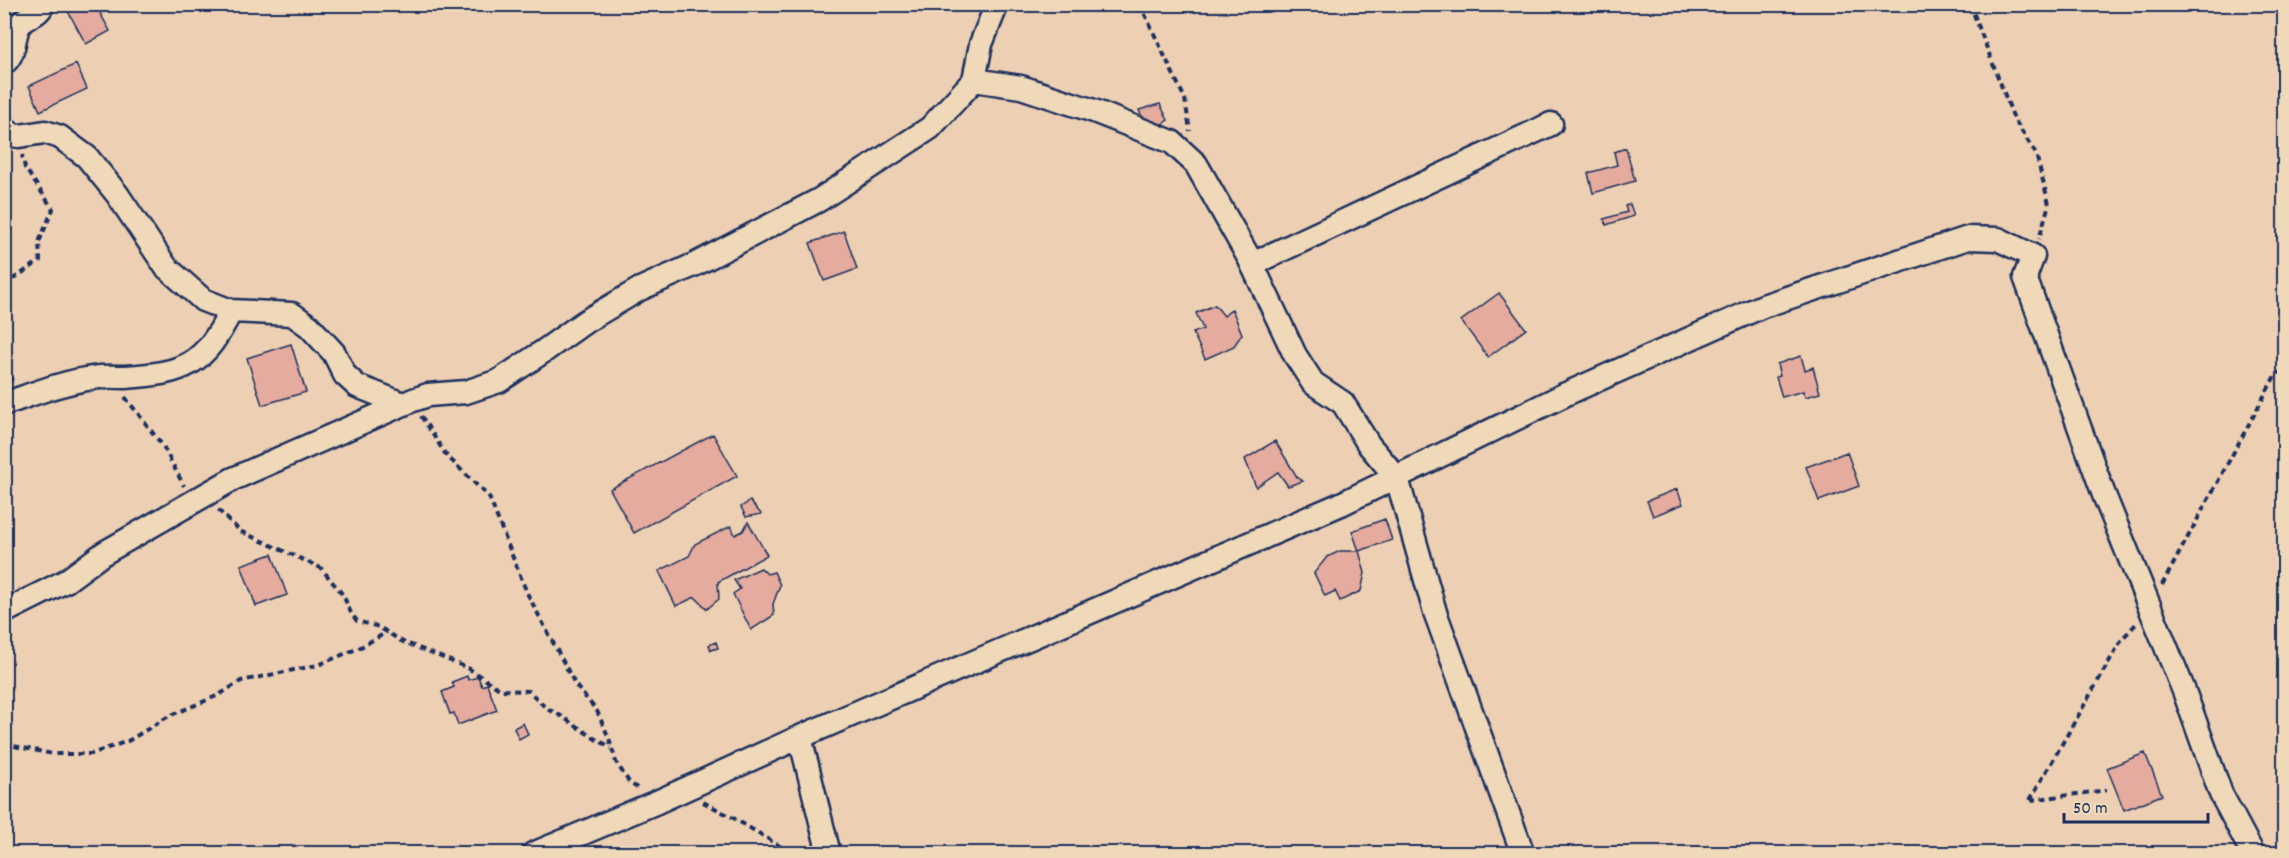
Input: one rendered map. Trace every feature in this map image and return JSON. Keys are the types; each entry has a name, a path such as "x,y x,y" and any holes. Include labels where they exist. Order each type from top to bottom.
{"street":[{"path":"4,63 12,54 21,24 40,10 43,4"},
{"path":"4,612 66,581 104,553 233,479 408,402 428,395 466,392 499,381 585,321 640,289 696,264 819,200 930,128 974,80 981,44 997,4"},
{"path":"974,80 1021,87 1094,111 1172,142 1196,164 1252,264 1295,355 1313,383 1343,403 1369,445 1397,478 1435,612 1523,854"},
{"path":"1252,264 1551,124"},
{"path":"12,132 45,132 60,137 87,157 117,194 166,267 203,300 231,311 292,314 309,326 334,353 345,375 357,386 408,402"},
{"path":"533,854 1341,504 1566,394 1762,306 1968,238 1998,239 2033,256 2025,277 2104,495 2184,692 2221,794 2253,854"},
{"path":"4,404 76,381 159,374 179,370 197,358 218,337 231,311"},
{"path":"800,737 829,854"}],"path":[{"path":"1140,4 1185,99 1196,164"},
{"path":"1970,4 2014,119 2036,154 2049,204 2033,256"},
{"path":"4,285 40,261 39,242 53,209 25,168 12,132"},
{"path":"2106,790 2030,800 2122,639 2150,608 2276,374 2284,371"},
{"path":"113,377 128,402 163,446 197,500 240,531 321,568 343,595 351,614 357,621 379,627 401,641 468,668 501,690 529,691 547,709 611,747"},
{"path":"408,402 446,455 489,497 527,593 576,686 597,711 616,762 629,782 657,802"},
{"path":"4,744 53,754 91,754 128,741 169,716 219,695 242,681 318,665 359,648 387,632"},
{"path":"678,793 715,807 794,854"}],"building":[{"path":"64,4 95,4 110,31 86,44"},
{"path":"76,64 87,89 40,111 29,86"},
{"path":"1160,104 1168,120 1149,133 1139,110"},
{"path":"1626,148 1635,181 1593,193 1588,173 1617,165 1614,152"},
{"path":"1630,204 1634,216 1606,225 1604,219 1627,212 1625,206"},
{"path":"844,231 857,269 824,281 810,243"},
{"path":"4,240 10,255 4,258"},
{"path":"1499,293 1526,329 1488,357 1461,321"},
{"path":"1215,305 1224,316 1232,309 1242,334 1234,346 1205,359 1193,333 1203,329 1196,313"},
{"path":"291,344 306,392 262,405 247,358"},
{"path":"1801,356 1805,370 1813,367 1820,393 1805,397 1803,391 1782,397 1776,377 1780,376 1777,364"},
{"path":"713,434 737,476 634,533 610,489"},
{"path":"1275,441 1297,477 1303,481 1288,486 1278,472 1256,487 1245,459"},
{"path":"1847,452 1859,486 1819,501 1806,467"},
{"path":"1677,489 1683,504 1653,516 1647,501"},
{"path":"750,501 761,514 746,517 741,507"},
{"path":"1385,519 1392,540 1359,551 1352,531"},
{"path":"748,522 767,555 718,582 719,599 707,609 695,597 676,606 659,571 689,556 695,544 731,526 735,535 743,531"},
{"path":"1340,551 1359,551 1365,573 1361,591 1340,601 1335,591 1325,596 1314,573 1327,557"},
{"path":"272,554 287,595 256,606 241,565"},
{"path":"761,568 767,574 774,572 780,585 773,604 774,615 751,630 733,594 740,589 734,580"},
{"path":"716,642 718,648 711,650 709,645"},
{"path":"467,676 468,680 478,677 482,686 487,684 497,710 458,725 454,713 450,714 442,692 454,687 452,682"},
{"path":"523,723 528,734 519,739 514,728"},
{"path":"2145,753 2162,795 2124,810 2107,768"}]}
